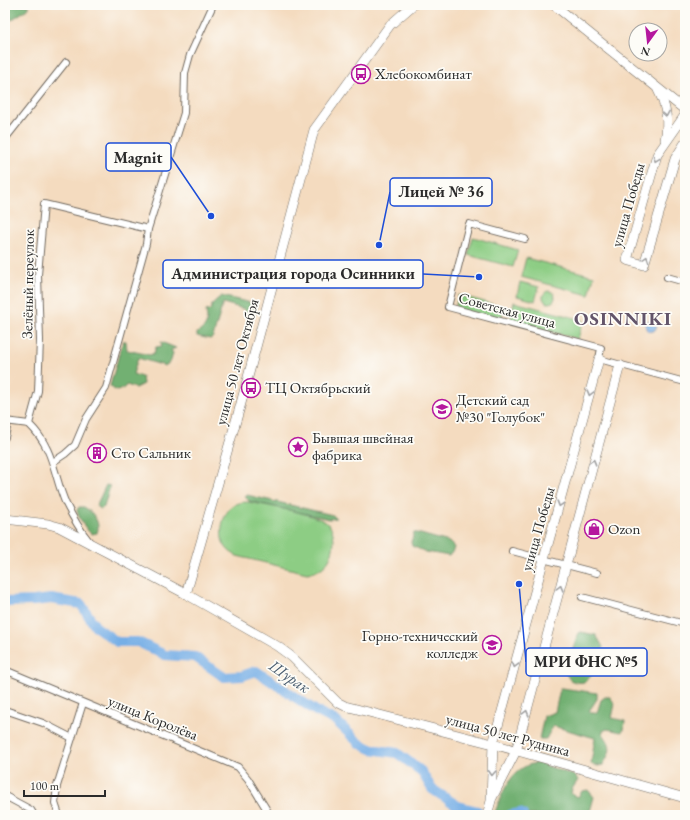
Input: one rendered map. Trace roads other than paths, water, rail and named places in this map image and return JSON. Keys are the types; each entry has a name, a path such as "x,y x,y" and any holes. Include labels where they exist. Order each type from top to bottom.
{"street":[{"path":"52,462 65,454 75,445 86,419 106,388 146,244 148,229 184,113 185,72 190,56 213,5"},
{"name":"улица 50 лет Октября","path":"186,594 240,407 314,130 390,25 413,5"},
{"path":"554,5 685,110"},
{"path":"5,139 66,62"},
{"path":"655,86 663,99 667,116 667,129 664,144"},
{"name":"улица Победы","path":"685,115 657,155 627,260 644,265 675,159 685,143"},
{"name":"Зелёный переулок","path":"29,424 38,391 40,340 38,275 44,204 148,229"},
{"name":"Советская улица","path":"525,239 469,224 448,308 601,348 599,359"},
{"path":"667,277 685,282"},
{"path":"599,359 685,382"},
{"name":"улица Победы","path":"488,815 491,801 493,744 599,359"},
{"name":"улица Победы","path":"491,801 516,751 620,365"},
{"path":"5,437 7,428 5,422 29,424 41,436 52,462 66,504 81,531 93,546"},
{"name":"улица 50 лет Рудника","path":"5,520 48,524 59,527 186,594 276,646 292,657 337,702 345,706 493,744 685,798"},
{"path":"512,551 597,574"},
{"path":"582,597 685,624"},
{"name":"улица Королёва","path":"5,670 238,768 248,779 270,815"},
{"path":"59,815 55,803 57,786 83,703"},
{"path":"5,710 43,723 72,738"},
{"path":"5,796 31,810 34,815"}],"water":[{"path":"649,321 653,321 655,322 655,330 649,331 646,328 646,324"}],"waterway":[{"name":"Шурак","path":"5,602 51,599 81,604 95,626 117,642 138,642 165,655 195,657 224,677 242,676 256,671 316,711 336,721 359,743 371,749 397,753 421,771 432,789 458,806 478,811"},
{"name":"Шурак","path":"510,815 520,813 523,815"}],"place":[{"name":"Хлебокомбинат","path":"361,74"},
{"name":"Magnit","path":"211,216"},
{"name":"Лицей № 36","path":"379,245"},
{"name":"Администрация города Осинники","path":"479,277"},
{"name":"ТЦ Октябрьский","path":"251,388"},
{"name":"Детский сад №30 \"Голубок\"","path":"442,409"},
{"name":"Бывшая швейная фабрика","path":"298,447"},
{"name":"Сто Сальник","path":"97,453"},
{"name":"Ozon","path":"594,529"},
{"name":"МРИ ФНС №5","path":"519,584"},
{"name":"Горно-технический колледж","path":"492,645"}],"district":[{"name":"OSINNIKI","path":"623,318"}]}
